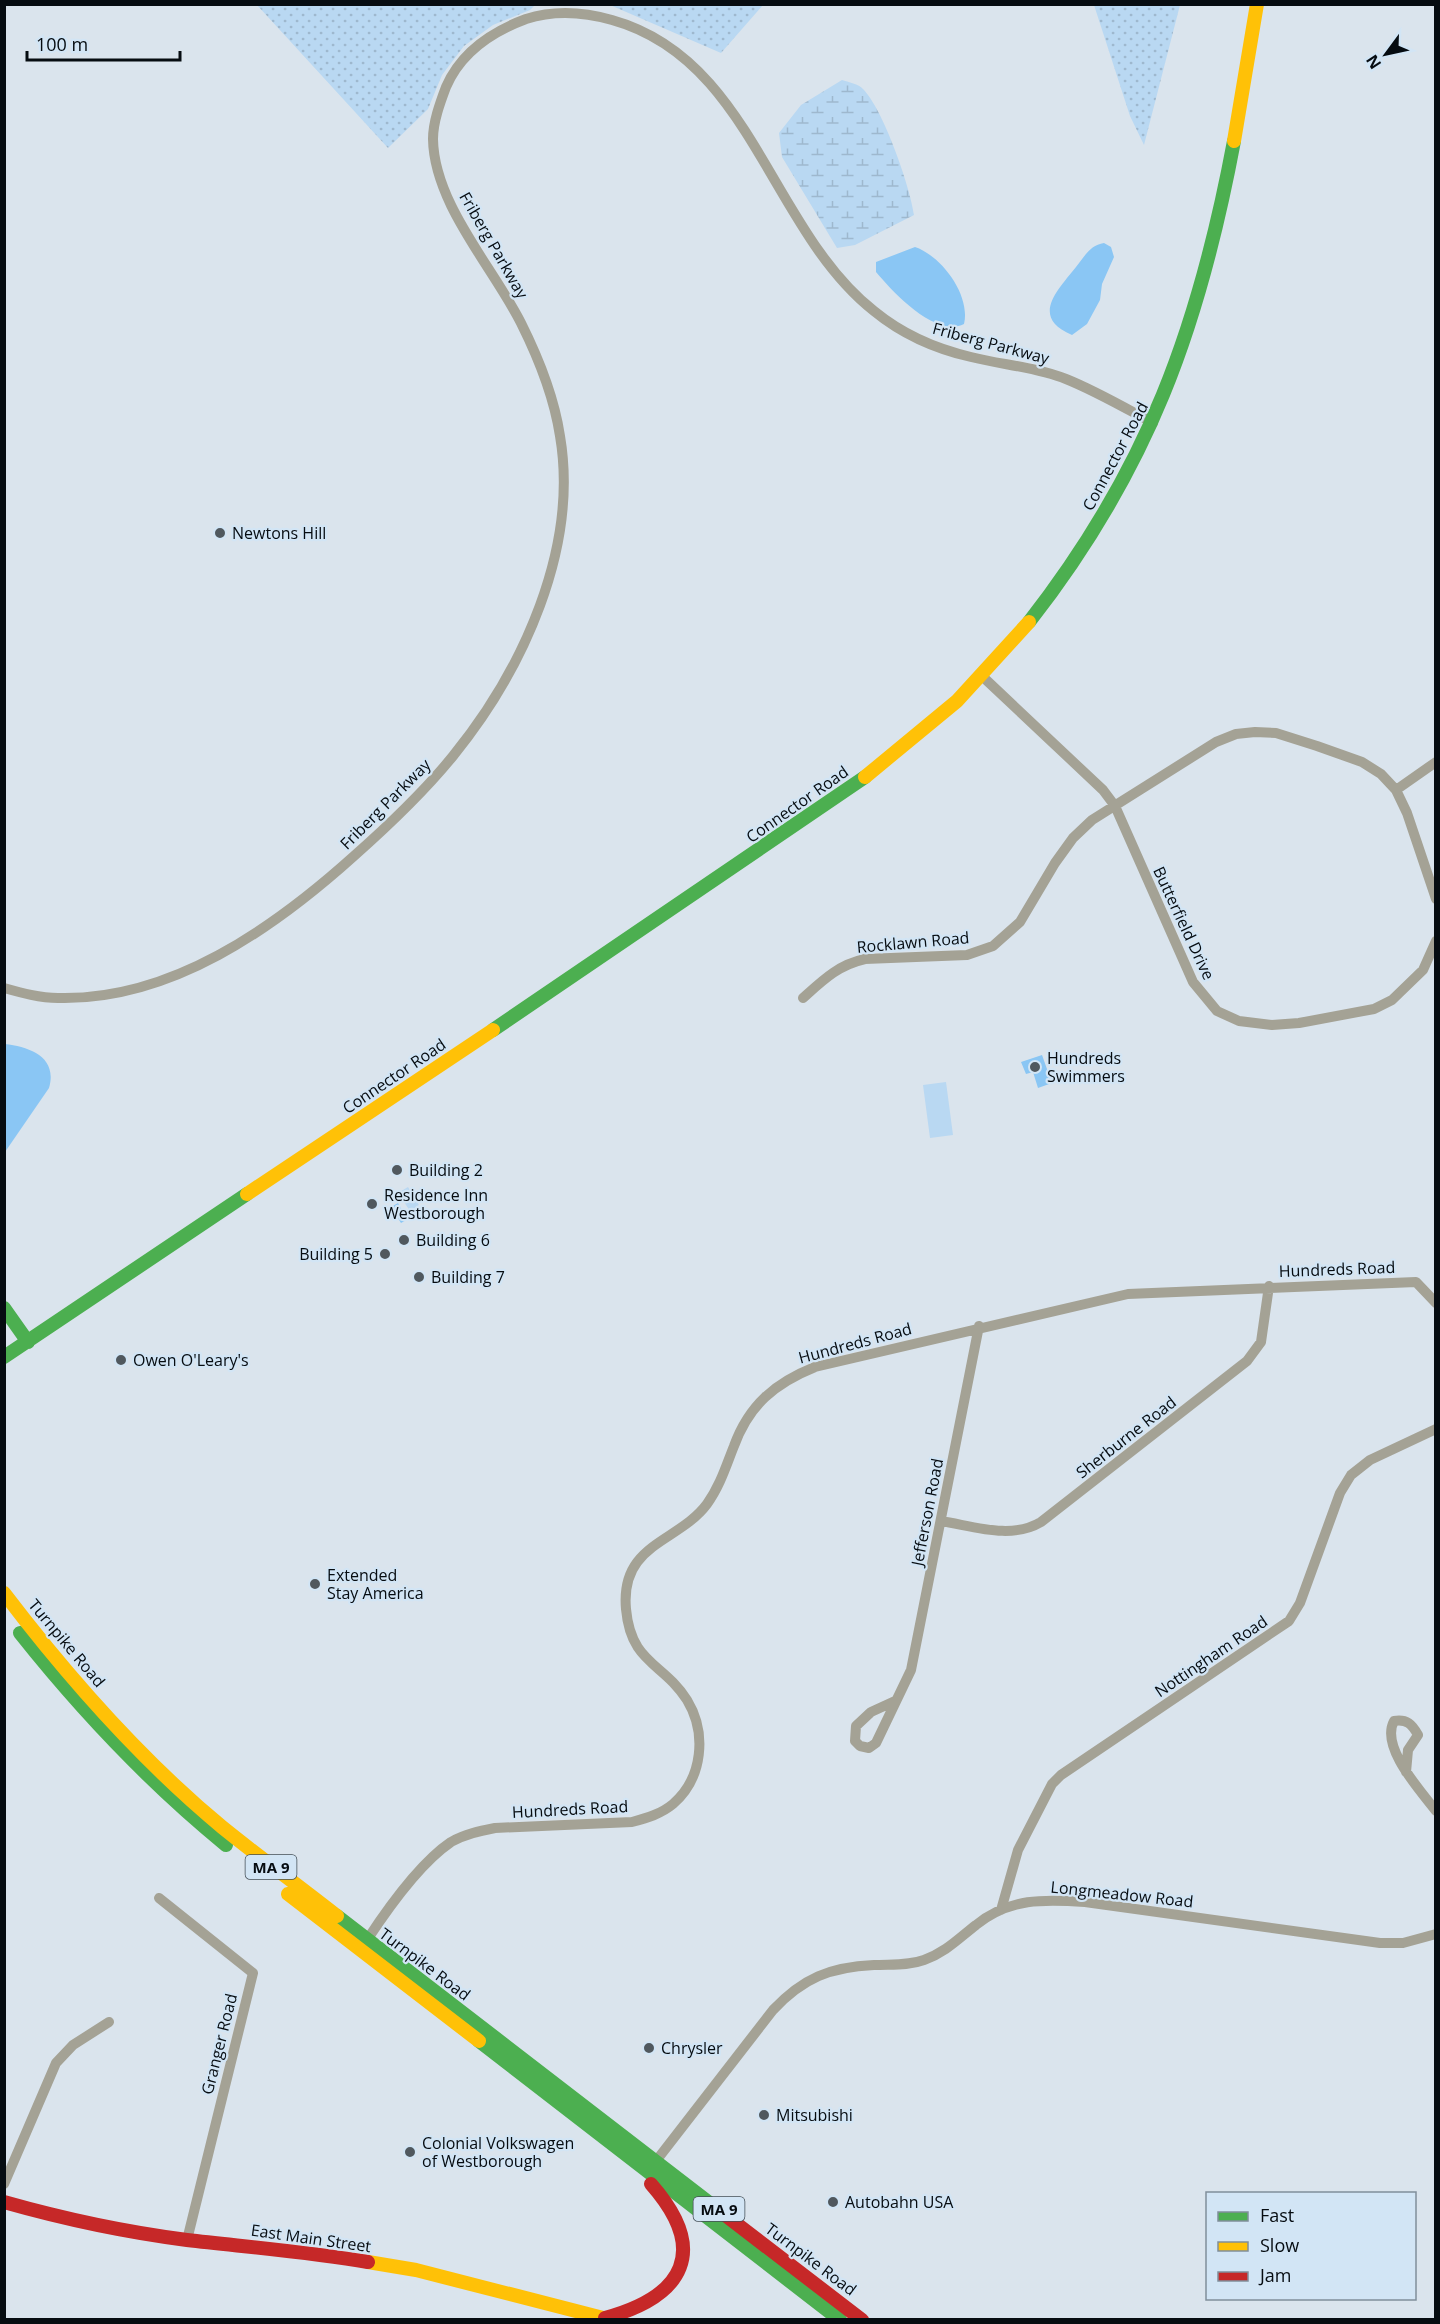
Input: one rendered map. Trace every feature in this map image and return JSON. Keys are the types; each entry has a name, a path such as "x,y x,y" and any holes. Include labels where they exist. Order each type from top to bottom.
{"main road":[{"name":"Connector Road","path":"4,1357 831,801 914,739 982,676 1027,625 1068,570 1110,504 1153,423 1190,331 1210,261 1231,162 1257,4"},
{"path":"4,1308 28,1342"},
{"name":"Turnpike Road","path":"4,1593 52,1653 148,1758 221,1826 862,2319"},
{"name":"Turnpike Road","path":"4,1612 53,1676 123,1754 198,1823 360,1952 840,2319"},
{"path":"608,2319 635,2311 651,2302 673,2282 681,2263 682,2240 675,2216 631,2160"},
{"name":"East Main Street","path":"4,2202 75,2221 187,2240 303,2251 416,2270 608,2319"}],"street":[{"name":"Friberg Parkway","path":"4,988 55,998 108,994 190,969 212,959 261,929 330,877 410,805 475,727 518,653 546,588 557,551 564,496 560,436 546,380 519,320 451,203 440,178 433,136 440,104 452,75 478,44 496,32 539,15 583,13 635,27 660,40 683,56 724,99 830,268 873,311 926,342 973,358 1021,366 1065,379 1153,423"},
{"name":"Butterfield Drive","path":"982,676 1104,790 1114,806 1192,982 1217,1011 1239,1021 1272,1025 1299,1023 1374,1009 1392,1000 1423,970 1436,941"},
{"path":"1114,806 1216,742 1236,734 1276,733 1362,762 1381,774 1396,790 1407,813 1436,900"},
{"path":"1396,790 1436,762"},
{"name":"Rocklawn Road","path":"803,998 835,969 850,962 865,959 967,955 993,946 1020,922 1073,838 1092,820 1114,806"},
{"name":"Hundreds Road","path":"367,1940 434,1856 452,1842 472,1832 495,1828 632,1822 654,1816 674,1804 688,1786 698,1765 700,1742 697,1720 687,1699 638,1651 630,1630 626,1607 628,1584 637,1563 651,1545 690,1521 706,1505 718,1486 744,1422 757,1403 774,1388 815,1367 979,1326 1128,1294 1269,1286 1416,1282 1436,1303"},
{"name":"Sherburne Road","path":"941,1521 1014,1532 1030,1528 1041,1522 1247,1361 1261,1342 1269,1286"},
{"name":"Jefferson Road","path":"895,1701 872,1712 856,1726 854,1733 860,1746 869,1748 876,1743 911,1670 979,1326"},
{"name":"Nottingham Road","path":"1001,1910 1018,1850 1052,1784 1060,1775 1289,1621 1300,1603 1340,1493 1351,1475 1370,1460 1436,1429"},
{"path":"1406,1772 1436,1811"},
{"name":"Granger Road","path":"159,1898 253,1973 187,2240"},
{"name":"Longmeadow Road","path":"656,2161 789,1994 807,1980 829,1971 851,1967 920,1962 941,1954 976,1925 1016,1903 1039,1899 1073,1901 1380,1943 1403,1943 1436,1934"},
{"path":"4,2184 56,2063 73,2045 109,2022"}],"green space":[{"path":"763,4 721,53 610,5"},
{"path":"257,5 535,5 530,10 493,25 464,46 442,75 428,109 388,148"},
{"path":"1094,5 1180,5 1144,145 1130,116"},
{"path":"842,80 861,87 879,113 901,168 914,215 855,245 837,248 782,157 779,133 801,105"},
{"path":"946,1082 953,1135 930,1138 923,1085"},
{"path":"408,1187 419,1205 410,1211 398,1193"}],"water":[{"path":"1104,243 1111,247 1114,257 1102,284 1100,300 1087,324 1072,335 1059,328 1052,320 1051,303 1061,285 1088,252"},
{"path":"915,247 935,259 952,278 963,301 964,324 953,327 940,325 928,319 915,311 876,272 876,262"},
{"path":"5,1044 24,1048 40,1056 46,1061 51,1077 49,1088 5,1152"},
{"name":"Hundreds Swimmers","path":"1042,1055 1052,1083 1038,1088 1033,1072 1026,1074 1021,1062"},
{"path":"398,1203 408,1219 401,1223 391,1207"}],"traffic: fast":[{"path":"1029,622 1071,565 1106,509 1137,452 1163,395 1204,274 1234,141"},
{"path":"493,1030 865,777"},
{"path":"4,1357 247,1194"},
{"path":"4,1308 28,1342"},
{"path":"20,1633 117,1745 226,1845"},
{"path":"337,1916 716,2208"},
{"path":"479,2041 840,2320"}],"traffic: slow":[{"path":"1234,141 1257,4"},
{"path":"865,777 957,701 1029,622"},
{"path":"247,1194 493,1030"},
{"path":"4,1593 79,1686 162,1774 222,1827 337,1916"},
{"path":"288,1894 479,2041"},
{"path":"368,2262 416,2270 611,2320"}],"traffic: jam":[{"path":"605,2318 632,2309 654,2297 670,2283 680,2268 683,2250 680,2230 669,2208 651,2184"},
{"path":"4,2202 141,2233 368,2262"},
{"path":"716,2208 862,2320"}],"place":[{"name":"Newtons Hill","path":"220,533"},
{"name":"Hundreds Swimmers","path":"1035,1067"},
{"name":"Building 2","path":"397,1170"},
{"name":"Residence Inn Westborough","path":"372,1204"},
{"name":"Building 6","path":"404,1240"},
{"name":"Building 5","path":"385,1254"},
{"name":"Building 7","path":"419,1277"},
{"name":"Owen O'Leary's","path":"121,1360"},
{"name":"Extended Stay America","path":"315,1584"},
{"name":"Chrysler","path":"649,2048"},
{"name":"Mitsubishi","path":"764,2115"},
{"name":"Colonial Volkswagen of Westborough","path":"410,2152"},
{"name":"Autobahn USA","path":"833,2202"}]}
